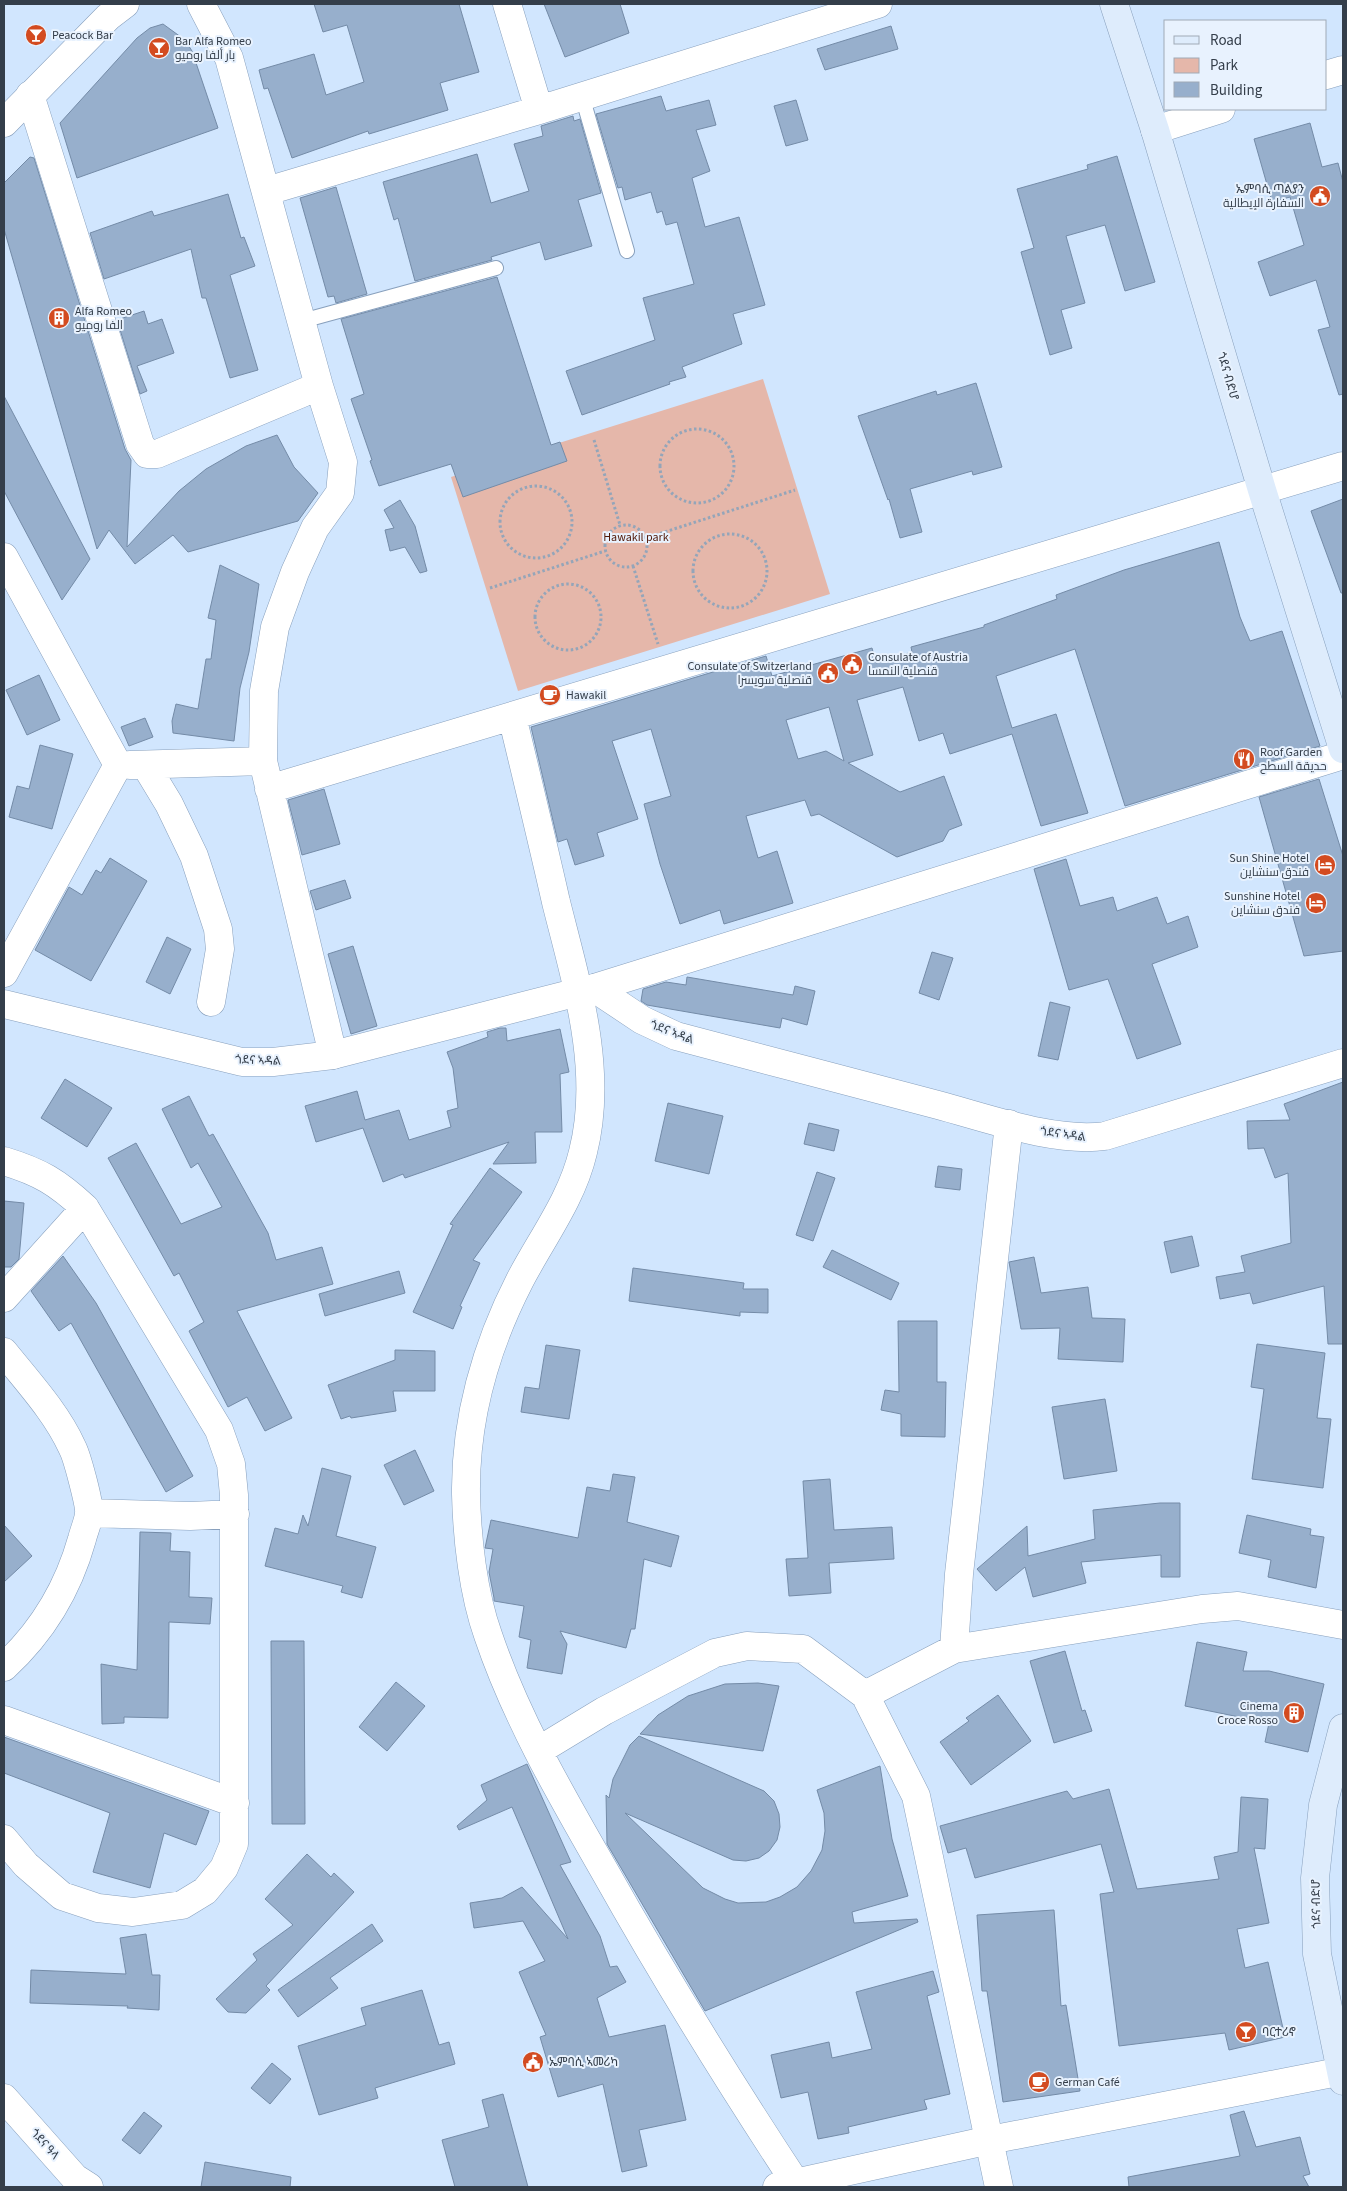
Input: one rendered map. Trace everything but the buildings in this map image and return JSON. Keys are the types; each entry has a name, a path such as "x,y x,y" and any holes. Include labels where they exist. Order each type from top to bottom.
{"main road":[{"name":"ጎደና ብድሆ","path":"1114,4 1155,130 1262,490 1343,749"},
{"name":"ጎደና ብድሆ","path":"1342,2075 1317,1954 1315,1878 1323,1805 1343,1728"}],"street":[{"path":"4,123 108,17 125,4"},
{"path":"200,4 230,58 319,386 343,462 340,493 315,528 295,572 275,627 264,690 263,761 333,1055"},
{"path":"507,4 538,110"},
{"path":"267,191 538,110 878,4"},
{"path":"1327,75 1343,70"},
{"path":"30,95 140,444 147,454 157,454 319,386"},
{"path":"1155,130 1218,110"},
{"path":"269,788 1343,466"},
{"path":"4,557 118,765"},
{"path":"512,716 586,990 590,1058 589,1105 583,1152 561,1211 517,1288 482,1376 470,1428 466,1493 470,1559 486,1631 509,1691 538,1751 650,1953 786,2185 990,2140 1342,2075"},
{"path":"586,990 1343,755"},
{"path":"118,765 146,766 263,761"},
{"path":"4,973 118,765"},
{"path":"146,766 169,804 194,856 218,929 220,949 211,1002"},
{"name":"ጎደና ኣዳል","path":"4,1004 242,1062 273,1062 333,1055 586,990 676,1036 1009,1124 1068,1137 1087,1138 1105,1136 1343,1063"},
{"path":"954,1648 958,1574 1009,1124"},
{"path":"4,1162 36,1172 61,1186 85,1208 219,1430 231,1464 234,1514 234,1844 224,1868 205,1891 182,1905 133,1912 98,1908 62,1896 26,1866 4,1839"},
{"path":"4,1298 85,1208"},
{"path":"4,1352 51,1412 68,1438 74,1450 89,1512 75,1565 63,1593 23,1650 4,1667"},
{"path":"89,1512 190,1516 234,1514"},
{"path":"866,1695 954,1648 1202,1609 1238,1606 1343,1625"},
{"path":"538,1751 621,1702 715,1654 747,1646 803,1649 866,1695 916,1796 999,2187"},
{"path":"4,1720 234,1803"},
{"name":"ጎደና ዓላ","path":"4,2098 75,2178 89,2187"}],"lane":[{"path":"582,96 627,251"},
{"path":"302,320 496,268"}],"path":[{"path":"702,429 714,433 724,441 731,451 734,464 733,477 727,488 718,497 706,502 694,503 683,500 673,494 661,475 660,463 663,452 669,442 678,434 689,430 702,429"},
{"path":"594,440 620,525"},
{"path":"535,486 548,487 559,494 567,503 572,515 572,526 563,547 549,556 532,558 521,555 511,549 504,540 500,529 500,516 504,504 512,494 523,488 535,486"},
{"path":"646,538 795,490"},
{"path":"620,525 636,527 646,538 647,551 644,558 633,566 619,566 608,558 605,552 606,538 610,532 620,525"},
{"path":"722,534 735,534 747,538 758,545 765,556 768,569 766,582 760,594 750,602 738,607 727,608 716,605 706,599 698,590 694,579 693,567 696,556 702,546 722,534"},
{"path":"490,588 605,552"},
{"path":"633,566 658,645"},
{"path":"571,584 581,586 590,592 596,600 600,620 598,630 592,639 584,646 563,650 552,646 543,638 537,629 535,618 536,606 550,589 560,585 571,584"}],"green space":[{"name":"Hawakil park","path":"763,379 830,594 518,691 451,477"}],"place":[{"name":"Peacock Bar","path":"36,35"},
{"name":"Bar Alfa Romeo بار ألفا روميو","path":"159,48"},
{"name":"ኤምባሲ ጣልያን السفارة الإيطالية","path":"1320,196"},
{"name":"Alfa Romeo الفا روميو","path":"59,318"},
{"name":"Consulate of Austria قنصلية النمسا","path":"852,664"},
{"name":"Consulate of Switzerland قنصلية سويسرا","path":"828,673"},
{"name":"Hawakil","path":"550,695"},
{"name":"Roof Garden حديقة السطح","path":"1244,759"},
{"name":"Sun Shine Hotel فندق سنشاين","path":"1325,865"},
{"name":"Sunshine Hotel فندق سنشاين","path":"1316,903"},
{"name":"Cinema Croce Rosso","path":"1294,1713"},
{"name":"ባርተሪኖ","path":"1246,2032"},
{"name":"ኤምባሲ ኣመሪካ","path":"533,2062"},
{"name":"German Café","path":"1039,2082"}]}
